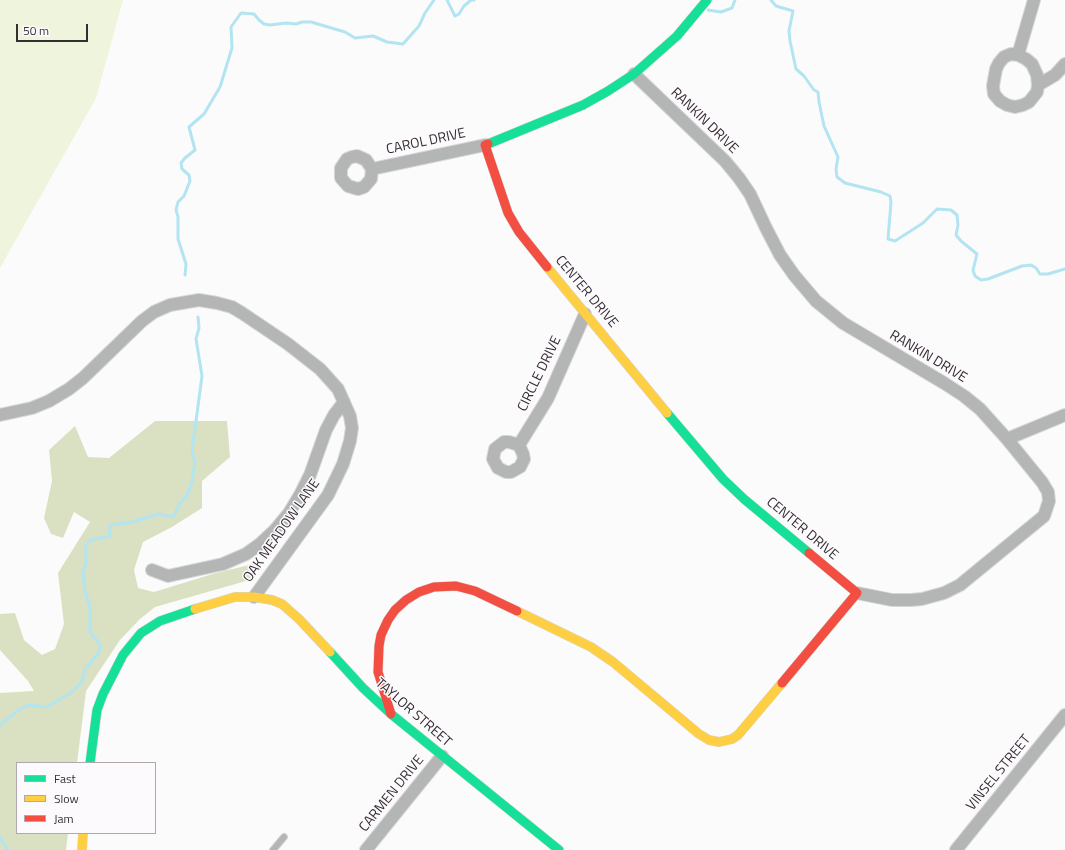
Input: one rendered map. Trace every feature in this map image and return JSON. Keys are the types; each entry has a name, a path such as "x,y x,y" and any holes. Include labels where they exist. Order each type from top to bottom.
{"street":[{"path":"485,145 583,105 608,91 634,74 658,54 676,36 707,0"},
{"path":"1018,55 1034,0"},
{"path":"1011,54 1018,55 1032,64 1038,85 1037,92 1029,102 1015,107 1007,105 1000,100 994,94 993,86 999,63 1004,57 1011,54"},
{"path":"1038,85 1055,75 1065,64"},
{"name":"RANKIN DRIVE","path":"634,74 725,162 739,178 750,194 780,255 794,275 816,301 843,323 964,396 980,409 1007,438 1042,482 1048,492 1049,501 1044,516 960,585 944,593 922,599 911,600 892,600 857,593"},
{"name":"CAROL DRIVE","path":"372,169 485,145"},
{"name":"CENTER DRIVE","path":"485,145 506,207 519,232 722,479 857,593"},
{"name":"OAK MEADOW LANE","path":"0,415 32,408 69,389 83,378 142,321 154,312 170,305 199,300 232,307 276,336 320,369 338,389 350,416 352,428 348,451 339,474 328,495 254,596"},
{"name":"CIRCLE DRIVE","path":"519,446 548,398 586,314"},
{"path":"152,570 168,576 223,564 246,554 260,544 274,531 289,513 301,493 310,476 326,430 334,415 344,402"},
{"path":"1007,438 1065,415"},
{"path":"391,714 378,672 381,635 388,620 395,610 406,600 419,592 434,587 456,586 475,591 591,648 613,662 699,734 709,740 719,742 732,739 745,728 857,593"},
{"name":"TAYLOR STREET","path":"90,762 96,717 103,694 123,655 141,633 160,621 204,605 235,597 254,596 272,600 291,611 363,688 391,714 559,850"},
{"name":"VINSEL STREET","path":"956,850 1065,715"},
{"name":"CARMEN DRIVE","path":"366,850 442,756"},
{"path":"82,850 83,834"}],"lane":[{"path":"273,850 284,837"}],"green space":[{"path":"0,0 123,0 96,98 0,268"},
{"path":"155,421 227,421 230,457 202,481 202,508 172,527 143,542 134,570 138,588 154,592 216,573 258,563 253,579 155,607 140,619 120,640 86,691 77,762 16,762 16,834 68,834 66,850 0,850 0,693 34,691 28,681 0,650 0,614 15,613 24,640 42,655 55,649 64,624 58,573 90,522 74,512 63,538 51,534 44,518 52,481 49,450 75,426 88,457 109,458"}],"waterway":[{"path":"185,275 186,264 178,239 178,217 176,210 178,202 184,196 190,181 189,175 182,169 181,163 195,150 189,127 204,114 220,87 232,48 231,27 241,13 254,14 264,24 296,24 311,22 345,32 355,38 373,36 387,42 403,44 419,26 425,13 434,0"},
{"path":"447,0 455,16 459,14 464,6 471,0 474,0"},
{"path":"708,10 721,12 732,8 735,0"},
{"path":"771,0 776,6 793,11 789,31 796,69 804,76 814,90 818,92 824,126 838,157 836,169 837,177 845,183 881,192 890,196 891,202 888,239 895,241 923,223 937,209 951,210 957,215 958,225 956,235 977,254 973,270 975,276 981,280 988,279 1022,266 1031,265 1036,268 1040,274 1048,274 1065,269"},
{"path":"0,725 16,712 28,705 47,707 72,692 82,682 85,669 98,654 101,646 90,632 90,607 85,591 83,574 86,562 86,546 90,540 110,536 110,525 133,522 159,514 173,517 180,503 187,496 192,482 195,463 192,451 202,376 196,339 199,328 198,317"},
{"path":"0,837 8,850"}],"traffic: fast":[{"path":"488,144 583,105 634,74 677,36 707,0"},
{"path":"667,413 723,479 744,499 809,553"},
{"path":"90,762 97,710 103,694 123,655 141,633 160,621 195,609"},
{"path":"330,652 363,688 391,714 559,850"}],"traffic: slow":[{"path":"547,267 667,413"},
{"path":"195,609 235,597 254,597 272,600 282,604 299,619 330,652"},
{"path":"517,611 591,647 613,662 699,734 709,740 719,742 732,739 738,735 782,683"},
{"path":"82,850 83,834"}],"traffic: jam":[{"path":"488,144 485,145 508,213 519,232 547,267"},
{"path":"782,683 857,593 809,553"},
{"path":"391,714 378,672 379,646 381,635 388,620 395,610 406,600 419,592 434,587 456,586 475,591 517,611"}]}
